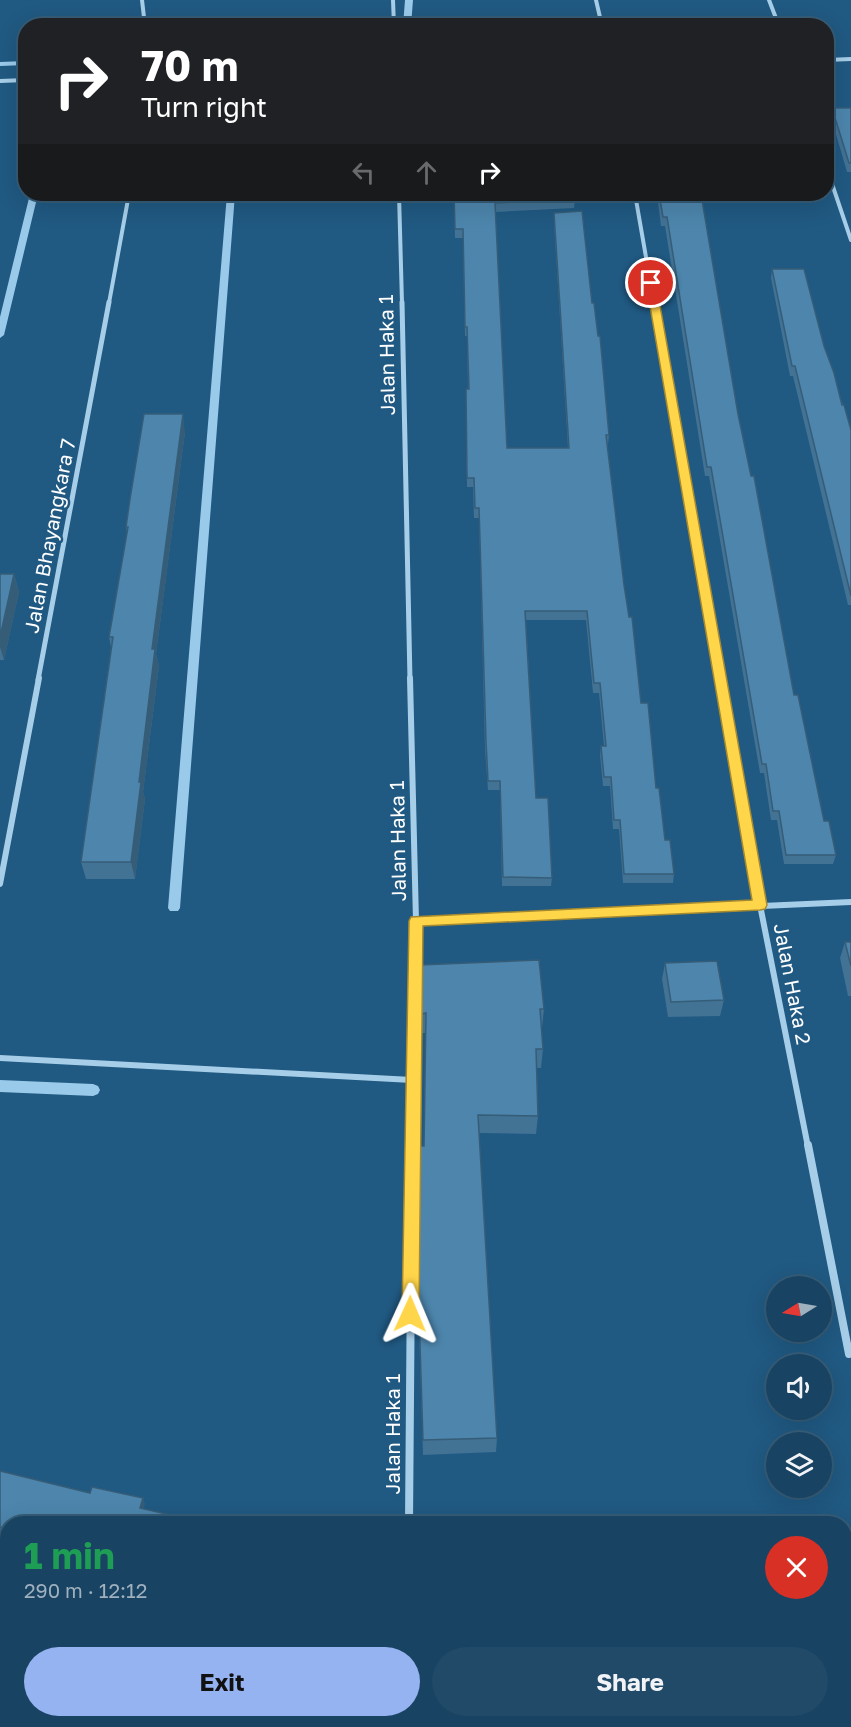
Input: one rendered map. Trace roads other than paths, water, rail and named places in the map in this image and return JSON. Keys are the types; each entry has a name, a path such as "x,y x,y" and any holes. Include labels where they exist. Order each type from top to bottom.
{"street":[{"path":"142,0 144,18"},
{"path":"393,0 394,18"},
{"path":"596,0 600,18"},
{"path":"770,0 776,18"},
{"path":"834,60 851,59"},
{"path":"0,81 18,80"},
{"path":"834,190 851,240"},
{"name":"Jalan Bhayangkara 7","path":"0,884 128,201"},
{"name":"Jalan Haka 1","path":"399,201 416,921 412,1080 409,1516"},
{"name":"Jalan Haka 2","path":"636,201 760,905 849,1354"},
{"path":"416,921 851,902"},
{"path":"0,1058 412,1080"}],"waterway":[{"path":"408,18 409,0"},
{"path":"0,64 18,63"},
{"path":"0,335 32,201"},
{"path":"174,908 230,201"},
{"path":"0,1086 93,1090"}]}
